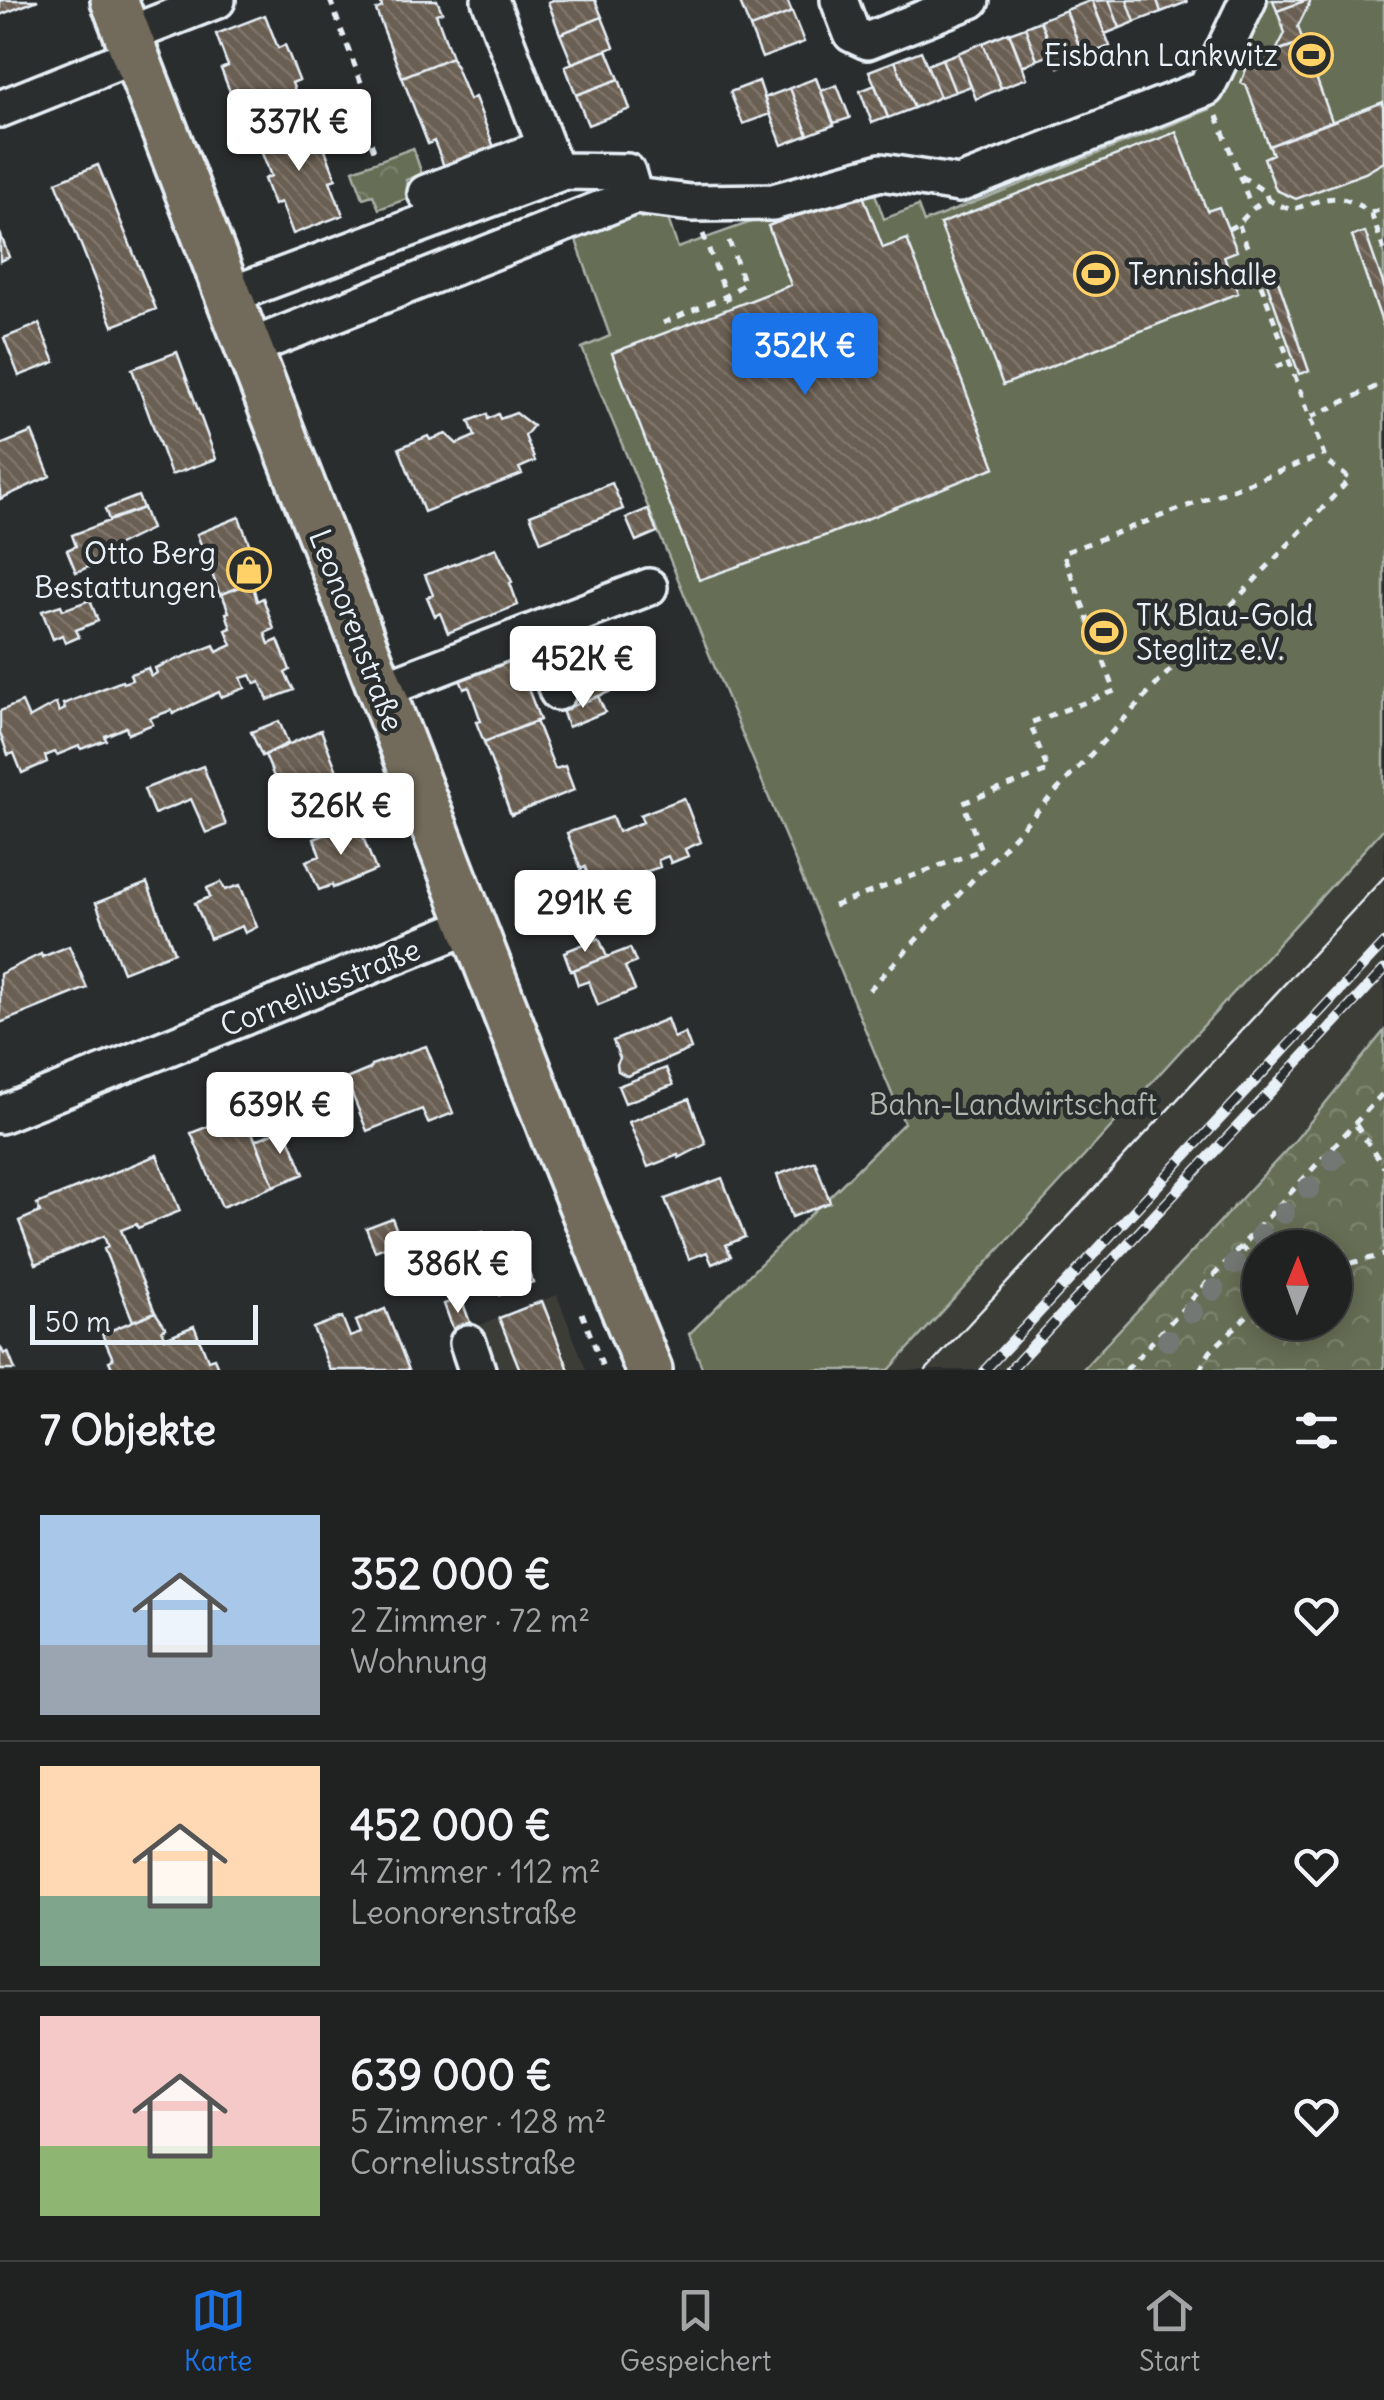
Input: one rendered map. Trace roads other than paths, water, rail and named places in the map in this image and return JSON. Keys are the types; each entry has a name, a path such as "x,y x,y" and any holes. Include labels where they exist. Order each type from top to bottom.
{"main road":[{"name":"Leonorenstraße","path":"125,30 472,926 649,1370"}],"street":[{"path":"0,110 125,30 216,0"},
{"path":"426,193 548,152 490,0"},
{"path":"839,0 852,34 867,40 971,0"},
{"path":"248,348 634,196 709,217 881,172 958,184 1206,88 1248,0"},
{"path":"228,296 564,171 626,172 634,196"},
{"path":"381,690 649,586"},
{"path":"535,631 558,692"},
{"name":"Corneliusstraße","path":"0,1115 472,926"}],"tram line":[{"path":"926,1370 1384,877"}],"railway":[{"path":"985,1370 1384,943"},
{"path":"1010,1370 1384,970"}],"place":[{"name":"Eisbahn Lankwitz","path":"1311,55"},
{"name":"Tennishalle","path":"1096,274"},
{"name":"Otto Berg Bestattungen","path":"249,570"},
{"name":"TK Blau-Gold Steglitz e.V.","path":"1104,632"}],"park label":[{"name":"Bahn-Landwirtschaft","path":"1013,1104"}]}
